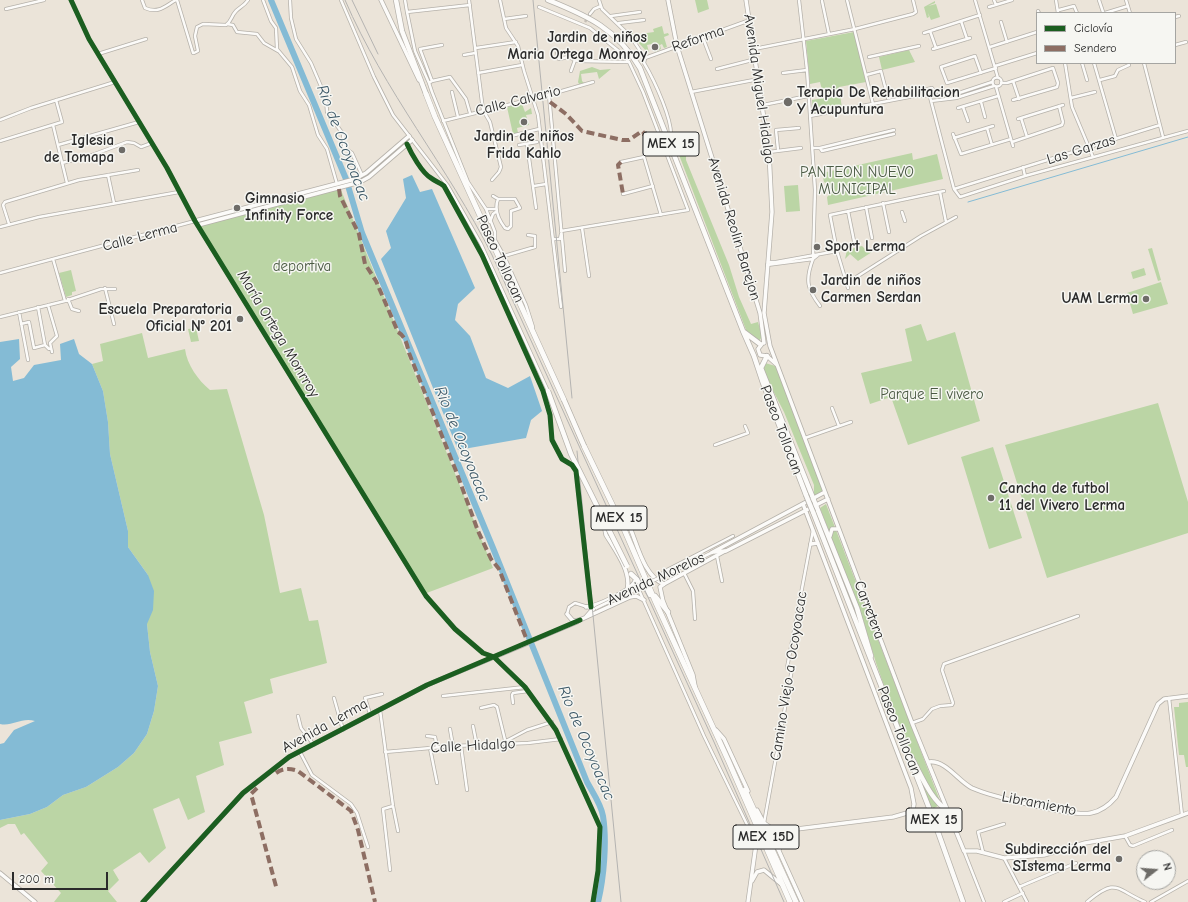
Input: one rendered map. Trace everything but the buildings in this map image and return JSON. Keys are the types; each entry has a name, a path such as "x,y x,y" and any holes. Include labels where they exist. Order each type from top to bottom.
{"highway":[{"name":"Paseo Tollocan","path":"396,0 402,31 435,117 735,776"},
{"name":"Paseo Tollocan","path":"548,0 591,18 608,30 624,45 640,68 754,356 763,384 874,667 901,740 933,818 963,902"},
{"path":"743,331 762,344"},
{"path":"772,361 766,359 761,368 830,536 857,608 874,667"},
{"path":"548,391 571,454 635,580"},
{"path":"631,574 645,587 656,603"},
{"path":"651,591 668,612"},
{"path":"901,740 935,799 940,806 947,810"},
{"name":"MEX 15","path":"735,776 790,902"},
{"name":"MEX 15D","path":"735,776 745,791 796,902"}],"main road":[{"path":"381,0 410,65 426,94"},
{"name":"Avenida Reolin Barejon","path":"668,0 677,46 762,313 762,344"},
{"name":"Avenida Miguel Hidalgo","path":"746,0 769,152 772,212 762,313 771,347 779,367"},
{"path":"350,183 362,176 411,138"},
{"path":"350,183 364,181 407,144 411,138"},
{"name":"Calle Lerma","path":"196,223 350,183"},
{"name":"Calle Lerma","path":"284,201 337,184 345,185"},
{"path":"762,344 771,347 770,354 766,359 759,353 762,344"},
{"path":"772,361 779,367"},
{"name":"Carretera","path":"779,367 912,724 929,762 964,851"},
{"name":"Avenida Morelos","path":"713,553 825,492"},
{"name":"Avenida Morelos","path":"668,612 660,591 660,587 663,583 828,499"},
{"path":"764,823 774,830 799,829 893,817 911,812 914,804 911,788 803,504"},
{"path":"796,508 799,513"},
{"path":"623,521 628,523 650,573 663,583"},
{"path":"609,526 605,530 606,535 627,575 629,583 627,590"},
{"path":"830,536 832,528 839,529"},
{"path":"811,544 818,543"},
{"path":"713,553 726,551"},
{"path":"586,618 593,608 627,590 635,580"},
{"name":"Avenida Morelos","path":"566,626 586,618 630,596 636,596 644,600"},
{"path":"586,607 593,608"},
{"path":"668,612 693,675 696,690"},
{"path":"567,614 573,621 580,620"},
{"path":"534,640 566,626 568,621 567,614"},
{"path":"494,658 528,643"},
{"name":"Avenida Lerma","path":"143,902 247,790 289,757 427,685 494,658"},
{"path":"1169,698 1188,696"},
{"name":"Libramiento","path":"929,762 935,761 953,772 967,785 984,792 1074,813 1092,813 1105,807 1116,797 1125,782 1155,709 1162,701 1169,698"},
{"path":"713,728 724,739 779,851 802,902"},
{"path":"247,790 251,794"},
{"path":"964,851 972,850 1004,858 1044,855 1085,843 1125,836 1188,813"},
{"path":"779,851 783,838 799,829"},
{"path":"748,902 758,830"},
{"path":"751,883 757,872 764,870 783,886"},
{"path":"0,873 35,902"}],"street":[{"path":"6,9 44,0"},
{"name":"María Ortega Monrroy","path":"71,0 77,15 98,54 152,143 196,223 426,596 455,628 483,653 494,658 525,687 552,722 601,831 598,871 593,902"},
{"path":"142,0 145,8 157,11 176,0 194,54 198,51 195,36 197,27 202,24 220,26 227,24 233,25 237,32 257,34 264,43 278,51 292,67 300,91 309,105 318,135 327,149 337,184"},
{"path":"227,24 236,10 244,6 248,0"},
{"path":"263,0 271,21 276,28 278,51"},
{"path":"290,0 291,18 296,39 311,63 326,98 327,112 343,134 344,148 352,153 362,176"},
{"path":"341,0 374,77 393,115 448,186 481,244 548,391"},
{"path":"405,0 416,51 431,82"},
{"path":"469,0 483,110 490,120 496,140 501,167 499,172 492,180"},
{"path":"500,0 506,28 516,42 533,98 539,129 561,307"},
{"path":"799,0 807,70 813,148 815,201 813,259 809,269 808,286 810,294 820,306"},
{"path":"847,0 873,104"},
{"path":"754,49 855,29 913,14 916,12 913,0"},
{"path":"975,0 998,78 1001,83"},
{"path":"994,0 996,5"},
{"path":"989,7 1012,0"},
{"path":"1057,0 1059,11 1075,6 1078,12"},
{"path":"1099,0 1104,12"},
{"path":"1126,0 1130,12"},
{"path":"822,1 829,34"},
{"path":"590,14 600,3 637,44 645,58 644,63 659,95 670,125 673,134 670,141"},
{"path":"407,12 470,4"},
{"path":"539,6 585,24 605,39 629,62 646,98 688,210 672,214 561,231"},
{"path":"1107,12 1128,6"},
{"path":"611,16 640,12"},
{"path":"924,33 980,15"},
{"path":"504,19 526,16"},
{"path":"618,23 644,20"},
{"name":"Reforma","path":"645,58 750,20"},
{"path":"930,31 935,49 969,38 962,21"},
{"path":"1001,22 1007,42"},
{"path":"990,47 1036,32"},
{"path":"703,38 710,59"},
{"path":"98,54 146,39"},
{"path":"476,48 516,42"},
{"path":"1176,45 1186,42"},
{"path":"442,45 420,49 443,121 468,182 486,209 495,232 495,240 526,304 532,324 532,331"},
{"path":"869,57 919,46"},
{"path":"464,55 476,53"},
{"path":"558,53 559,59 568,57 575,60 629,62"},
{"path":"981,72 975,56 941,67 947,83 981,72 1036,53"},
{"path":"717,69 756,59"},
{"path":"571,72 575,60"},
{"path":"1065,64 1071,98 1078,121 1093,157"},
{"path":"1082,64 1087,80"},
{"path":"1094,64 1116,139"},
{"path":"1144,64 1163,137"},
{"path":"478,73 522,65"},
{"path":"1100,80 1115,76 1118,70 1130,65"},
{"path":"931,101 956,98 999,86 1001,83 1013,82 1053,68 1058,85 1055,88 1013,100"},
{"path":"783,73 807,70"},
{"path":"866,75 881,71 888,98 933,89"},
{"path":"431,82 450,77 466,99 470,113"},
{"path":"810,116 914,96 930,97 945,94 956,94 992,82 994,78 998,78"},
{"path":"691,92 759,79"},
{"path":"0,120 56,100 115,82"},
{"name":"Calle Calvario","path":"443,121 470,113 548,95 593,82"},
{"path":"992,82 998,96 1013,146"},
{"path":"1013,82 1019,99"},
{"path":"452,92 458,117"},
{"path":"1071,98 1095,92"},
{"path":"945,94 946,100"},
{"path":"548,95 565,271"},
{"path":"763,105 808,96"},
{"path":"958,108 998,96"},
{"path":"930,97 954,189"},
{"path":"0,141 62,122 56,100"},
{"path":"981,102 985,117"},
{"path":"1027,137 1020,118 1063,104"},
{"path":"953,134 961,154 1027,137 1063,124 1058,106"},
{"path":"963,107 968,121"},
{"path":"58,145 139,122"},
{"path":"53,125 67,183"},
{"name":"Las Garzas","path":"1160,125 954,189 960,197 1025,176 1188,131"},
{"path":"954,138 993,126"},
{"path":"778,150 776,130 799,128"},
{"path":"987,128 992,145"},
{"path":"496,140 539,129"},
{"path":"813,148 820,148 894,130"},
{"path":"820,148 822,151 894,134"},
{"path":"644,136 644,157 662,215"},
{"path":"62,163 127,142 134,142 141,147 152,143"},
{"path":"519,145 537,142"},
{"path":"407,144 428,175 444,186 478,248 543,392 551,420 550,430 556,448 562,459 572,465 576,471 593,608"},
{"path":"527,144 536,208"},
{"path":"769,152 801,148"},
{"path":"620,162 644,157"},
{"path":"1023,167 1025,176"},
{"path":"9,224 3,203 67,183 138,170"},
{"path":"108,175 114,203"},
{"path":"534,186 546,184"},
{"path":"623,194 653,186"},
{"path":"848,288 836,251 829,217 848,211 944,190"},
{"path":"0,228 9,224 39,217 179,192"},
{"path":"940,192 946,222"},
{"path":"493,196 498,199 515,199 520,208 511,211 511,226 508,228 504,228 497,210 498,199"},
{"path":"883,204 889,232"},
{"path":"866,207 872,238"},
{"path":"486,209 497,210"},
{"path":"490,222 497,210"},
{"path":"848,211 854,241"},
{"path":"902,212 904,221"},
{"path":"847,283 921,236 956,217"},
{"name":"Calle Lerma","path":"0,272 196,223"},
{"path":"582,228 589,276"},
{"path":"553,239 560,239 561,231"},
{"path":"504,256 534,247 535,236 528,235"},
{"path":"776,264 836,251"},
{"path":"767,263 776,264 813,259 819,254"},
{"path":"53,259 66,300 72,309 79,311"},
{"path":"105,288 114,324"},
{"path":"0,317 48,305 105,288 115,288"},
{"path":"38,307 45,345 49,350 51,350 50,344 57,336 48,305"},
{"path":"19,312 28,360"},
{"path":"21,324 29,322 34,349 45,345"},
{"path":"754,356 761,368"},
{"path":"832,408 839,426"},
{"path":"805,438 851,422"},
{"path":"715,445 748,433 745,426"},
{"name":"Camino Viejo a Ocoyoacac","path":"764,823 792,669 787,668 813,530"},
{"path":"663,583 660,576 665,571 733,536"},
{"name":"Avenida Morelos","path":"593,608 713,553"},
{"path":"717,556 722,581"},
{"path":"684,573 693,591 695,619"},
{"path":"635,580 735,803 756,843"},
{"path":"567,614 567,610 571,604 578,603 586,607"},
{"path":"912,724 923,719 932,709 940,706 952,705 953,703 942,670 944,664 1078,616"},
{"path":"528,643 534,640"},
{"path":"443,696 525,687"},
{"path":"513,703 513,693 528,691"},
{"path":"370,714 365,698 382,694"},
{"path":"334,698 343,730"},
{"path":"1169,698 1182,815"},
{"path":"481,708 494,705 497,707 506,743 527,730 552,722"},
{"path":"380,709 393,806 398,830"},
{"path":"298,716 301,728 314,745"},
{"path":"473,726 477,746"},
{"path":"450,729 453,746"},
{"path":"427,736 435,737 437,747"},
{"name":"Calle Hidalgo","path":"385,752 560,739"},
{"path":"461,746 467,790"},
{"path":"430,748 437,783"},
{"path":"300,752 312,775 351,804 357,813 368,847"},
{"path":"390,870 383,809 393,806"},
{"path":"983,852 978,832 1004,824"},
{"path":"1125,836 1130,846 1132,846 1172,830"},
{"path":"964,851 984,902"},
{"path":"1004,858 1027,902"},
{"path":"1019,887 1076,863"},
{"path":"1151,902 1188,881"},
{"path":"1087,902 1101,891 1113,887 1120,888 1145,902"},
{"path":"1004,902 1023,893"}],"green space":[{"path":"695,0 707,0 709,9 698,13"},
{"path":"935,1 935,3 928,6 936,4 940,17 931,20 928,13 929,17 927,18 924,7"},
{"path":"662,26 664,34 668,33 669,35 664,37 667,47 664,48 662,44 660,45 661,49 655,52 652,44 647,45 649,52 647,52 628,31 632,30 633,35 654,32 653,29"},
{"path":"854,32 866,82 839,87 842,108 813,113 812,100 824,98 820,82 810,84 806,41"},
{"path":"909,50 915,62 882,70 879,57"},
{"path":"592,67 600,70 611,69 599,79 597,72 581,74 582,81 584,83 579,84 580,71"},
{"path":"522,104 525,112 531,108 532,114 526,115 529,125 517,128 518,133 513,134 507,107"},
{"path":"674,134 686,153 686,160 729,265 739,297 751,324 758,322 762,336 760,340 757,341 748,335 676,147"},
{"name":"PANTEON NUEVO MUNICIPAL","path":"912,153 913,160 937,154 943,179 828,205 827,197 830,194 828,184 824,182 822,173"},
{"name":"deportiva","path":"339,185 493,568 424,594 199,224 258,212"},
{"path":"798,185 800,211 786,212 784,186"},
{"path":"862,246 865,249 875,250 858,261 850,254 845,259 847,250"},
{"path":"1152,248 1161,280 1158,281 1148,249"},
{"name":"UAM Lerma","path":"1144,268 1146,275 1133,279 1131,272"},
{"path":"71,270 76,291 72,292 72,295 66,297 59,273"},
{"name":"UAM Lerma","path":"1161,282 1168,304 1133,314 1127,293"},
{"name":"Parque El vivero","path":"921,324 927,341 955,332 980,421 908,445 891,397 870,404 861,373 912,361 905,329"},
{"path":"196,328 199,341 191,342 188,329"},
{"path":"142,333 148,358 185,349 188,361 197,377 210,390 227,389 264,515 280,593 301,588 309,621 318,620 327,663 270,679 273,693 244,702 252,733 219,742 224,765 196,776 205,812 188,820 179,798 153,809 166,848 149,863 140,852 113,870 119,880 108,891 117,902 54,902 61,893 41,871 48,863 24,833 21,835 15,824 8,824 0,828 0,820 30,814 47,807 63,795 86,787 118,767 134,753 147,734 154,711 158,686 150,652 147,624 148,575 128,547 128,531 110,454 108,422 103,391 92,364 103,361 100,344"},
{"path":"765,363 779,367 825,492 814,498 814,485 784,412 763,370"},
{"path":"1158,403 1188,502 1188,533 1047,578 1005,445"},
{"name":"Cancha de futbol 11 del Vivero Lerma","path":"993,447 1022,538 989,549 961,457"},
{"path":"826,504 940,801 938,806 934,808 930,806 906,748 876,663 863,620 820,508"},
{"path":"1188,702 1188,767 1186,767 1184,755 1179,755 1174,707 1179,707 1179,703"}],"water":[{"path":"412,175 420,192 432,189 475,288 458,304 455,320 470,336 486,378 508,388 530,376 542,411 531,420 526,438 458,450 381,259 391,248 386,231 406,198 403,179"},
{"path":"19,339 20,359 11,367 13,381 24,378 34,365 61,360 60,344 74,339 79,354 92,364 103,391 108,422 110,454 128,531 128,547 148,575 154,591 153,610 147,624 150,652 158,686 154,711 147,734 134,753 118,767 86,787 63,795 47,807 30,814 0,820 0,744 4,743 14,730 35,721 25,720 4,725 0,724 0,342"}],"waterway":[{"name":"Rio de Ocoyoacac","path":"271,0 346,179 362,233 493,548 587,782 600,807 603,816 605,848 602,882 598,902"},
{"path":"968,202 1188,137"}],"tunnel":[{"path":"585,22 590,14"},
{"path":"609,526 622,521"}],"railway":[{"path":"345,0 378,66 456,191 492,255 714,742 784,902"},
{"path":"352,0 378,54"},
{"path":"533,0 572,398"},
{"path":"577,451 621,902"}],"marked path":[{"path":"550,102 566,114 582,131 622,140 629,140 642,131 644,136"},
{"path":"621,162 618,165 623,194"},
{"path":"339,189 340,196 359,234 365,264 376,281 398,332 406,341 409,353 478,531 491,559 499,569 528,643"},
{"path":"276,773 287,769 298,771 351,811 358,830 375,902"},
{"path":"257,788 251,794 277,890"}],"cycle path":[{"path":"71,0 89,39 167,168 195,221 426,596 455,629 483,653 494,657 525,687 556,730 600,827 598,871 593,902"},
{"path":"407,144 424,172 444,186 482,255 543,391 550,415 552,440 562,459 572,465 576,471 591,607"},
{"path":"143,902 243,793 289,757 427,685 580,620"}],"place":[{"name":"Jardin de niños Maria Ortega Monroy","path":"655,47"},
{"name":"Terapia De Rehabilitacion Y Acupuntura","path":"788,102"},
{"name":"Jardin de niños Frida Kahlo","path":"524,122"},
{"name":"Iglesia de Tomapa","path":"122,150"},
{"name":"Gimnasio Infinity Force","path":"237,208"},
{"name":"Sport Lerma","path":"817,247"},
{"name":"Jardin de niños Carmen Serdan","path":"813,290"},
{"name":"UAM Lerma","path":"1146,299"},
{"name":"Escuela Preparatoria Oficial N° 201","path":"240,319"},
{"name":"Cancha de futbol 11 del Vivero Lerma","path":"991,498"},
{"name":"Subdirección del SIstema Lerma","path":"1119,859"}]}
